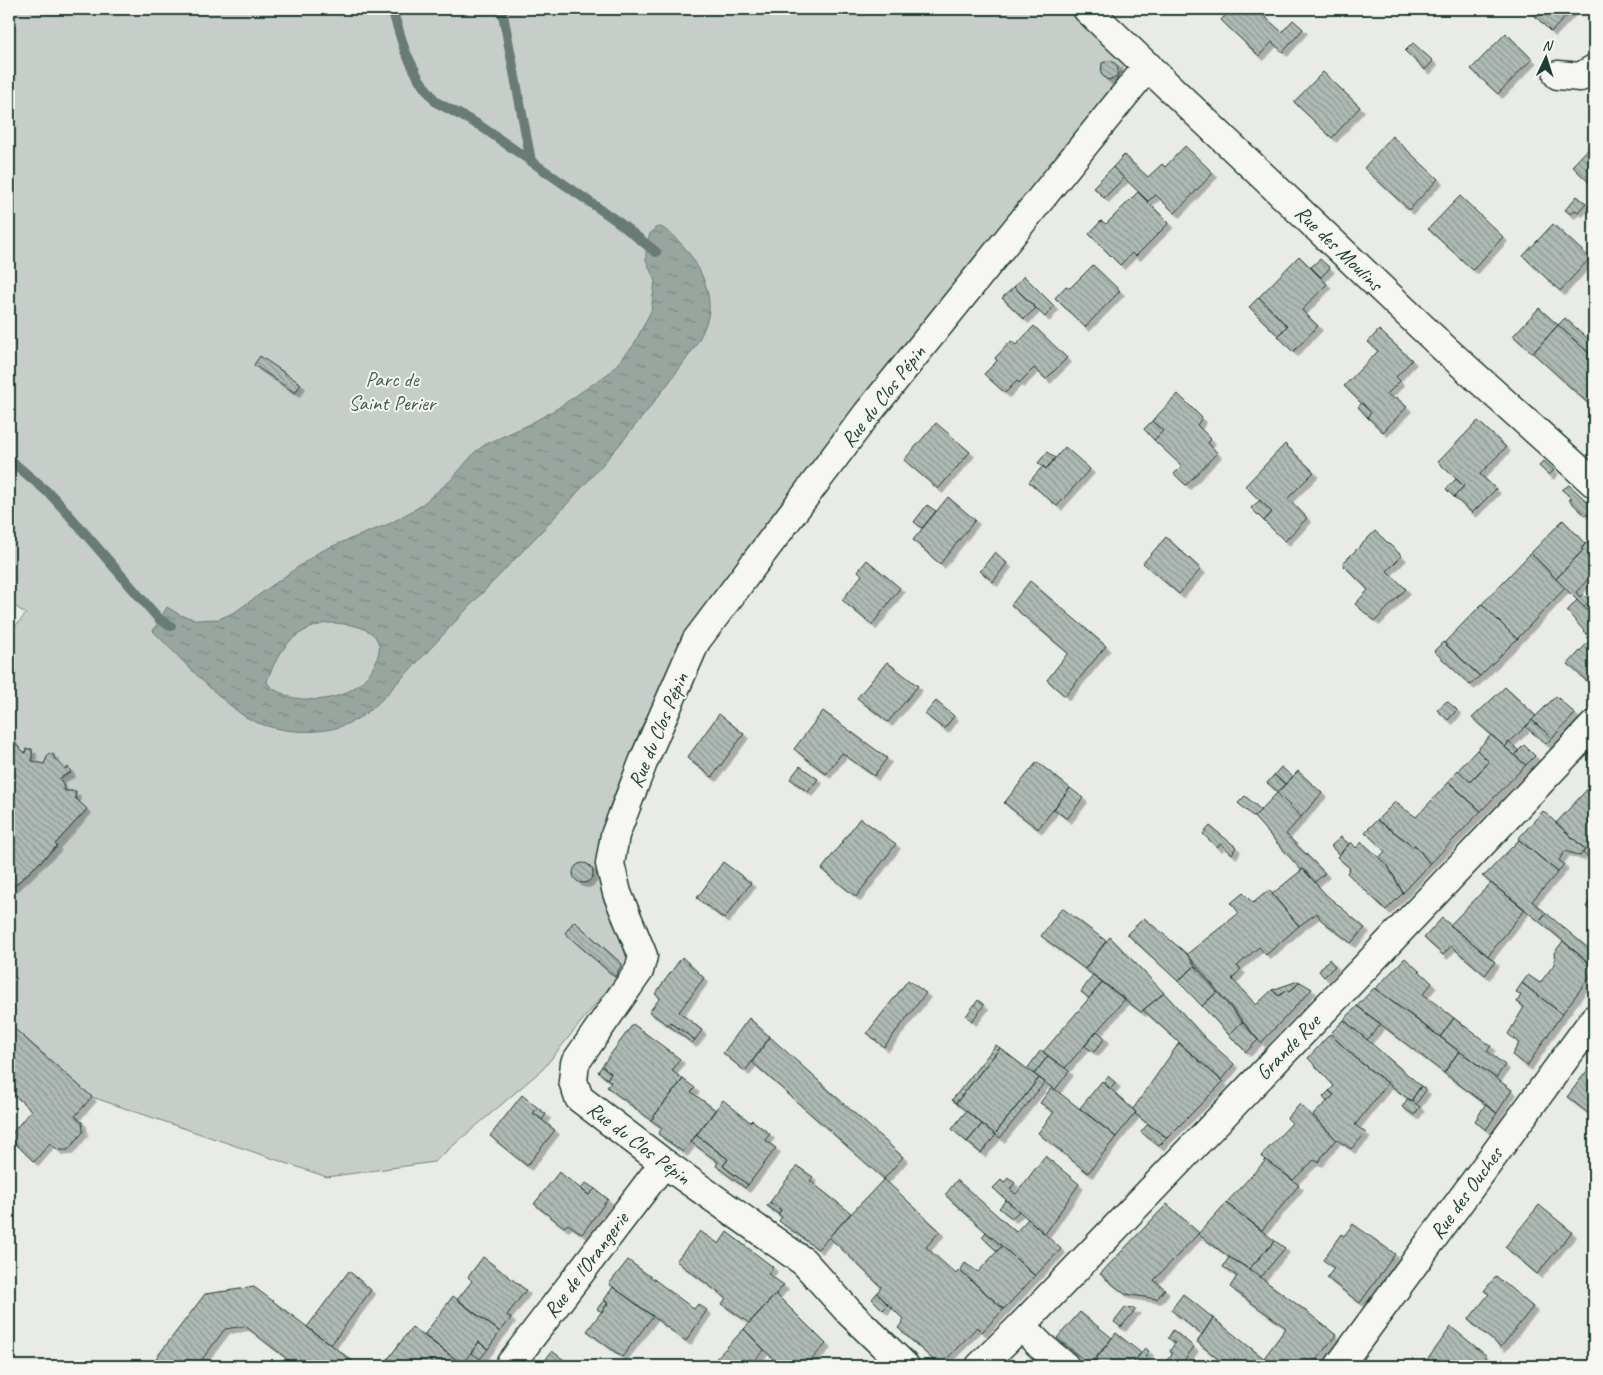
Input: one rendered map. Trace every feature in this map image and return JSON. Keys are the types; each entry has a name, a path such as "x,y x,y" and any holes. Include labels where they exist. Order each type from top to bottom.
{"street":[{"name":"Rue des Moulins","path":"1103,14 1148,66 1446,350 1594,484"},
{"name":"Rue du Clos Pépin","path":"905,1366 849,1312 804,1262 664,1163 579,1098 573,1080 575,1063 639,971 643,956 617,893 610,864 615,835 644,760 696,641 867,414 1148,66"},
{"path":"1558,75 1580,77 1594,68"},
{"name":"Grande Rue","path":"980,1366 1021,1326 1370,962 1594,725"},
{"name":"Rue des Ouches","path":"1339,1366 1594,1019"},
{"name":"Rue de l'Orangerie","path":"509,1366 664,1163"},
{"path":"1021,1326 1065,1366"}],"green space":[{"name":"Parc de Saint Perier","path":"9,9 1067,9 1115,49 1124,66 1106,99 978,254 688,636 642,726 609,808 599,857 628,964 543,1069 434,1162 327,1177 92,1097 9,1024 9,891 57,847 55,844 87,809 75,798 76,791 65,791 60,778 71,773 68,767 66,769 54,758 54,755 49,753 44,764 32,761 32,749 26,749 25,753 13,742 12,738 9,738 9,633 26,614 9,602"}],"water":[{"path":"661,227 681,243 690,254 703,279 709,305 708,317 697,343 647,412 597,471 424,656 370,710 349,723 324,730 292,731 258,723 241,714 216,694 153,631 167,607 180,615 198,620 219,619 235,612 319,552 389,524 419,507 451,480 475,452 486,444 528,425 558,408 609,373 633,346 651,311 655,281 646,260 646,245 650,234 655,228","holes":["326,623 356,626 375,636 379,644 378,654 371,671 364,680 346,692 325,699 314,700 291,697 270,686 267,681 273,666 291,640 309,628"]}],"building":[{"path":"1231,9 1256,9 1282,32 1293,20 1303,29 1283,52 1272,42 1259,56 1221,20"},
{"path":"1535,9 1573,9 1551,32 1532,13"},
{"path":"1506,33 1532,59 1498,94 1471,69"},
{"path":"1413,43 1433,61 1425,70 1405,51"},
{"path":"1111,60 1118,66 1117,77 1107,80 1101,74 1102,63"},
{"path":"1323,72 1360,107 1332,138 1294,102"},
{"path":"1392,136 1438,179 1409,210 1364,168"},
{"path":"1594,143 1594,187 1572,166"},
{"path":"1185,146 1213,173 1175,213 1156,195 1148,201 1113,167 1124,155 1148,177 1162,164 1165,167"},
{"path":"1113,167 1124,178 1104,198 1093,187"},
{"path":"1138,192 1169,223 1136,256 1132,253 1120,265 1089,234 1101,221 1106,224"},
{"path":"1460,196 1503,237 1473,270 1428,229"},
{"path":"1577,196 1586,203 1578,212 1575,210 1570,214 1565,210"},
{"path":"1553,224 1590,258 1560,291 1523,256"},
{"path":"1299,256 1327,284 1302,310 1318,326 1293,352 1278,336 1287,326 1259,297"},
{"path":"1320,259 1330,268 1321,277 1311,267"},
{"path":"1093,265 1120,291 1085,327 1055,298 1066,286 1070,288"},
{"path":"1024,276 1054,306 1045,317 1014,287"},
{"path":"1014,287 1036,308 1024,319 1002,298"},
{"path":"1259,297 1287,326 1278,336 1249,307"},
{"path":"1539,308 1558,325 1533,353 1513,336"},
{"path":"1565,318 1594,344 1594,358 1558,325"},
{"path":"1558,325 1594,358 1594,409 1533,353"},
{"path":"1034,326 1067,358 1046,379 1034,368 1019,383 1017,381 1005,393 984,374 997,361 995,358 1011,341 1016,345"},
{"path":"1379,330 1412,360 1396,377 1400,381 1387,394 1394,399 1396,397 1407,407 1383,432 1367,417 1371,413 1344,386 1378,351 1368,342"},
{"path":"260,356 301,384 295,393 254,365"},
{"path":"1178,394 1202,418 1197,425 1211,439 1208,443 1217,453 1186,485 1174,474 1182,466 1154,440 1163,431 1152,421"},
{"path":"1362,403 1371,413 1367,417 1358,407"},
{"path":"1152,421 1163,431 1154,440 1144,429"},
{"path":"1478,421 1506,447 1480,474 1496,489 1472,513 1454,497 1464,486 1438,462"},
{"path":"936,423 970,452 938,489 904,460"},
{"path":"1285,444 1314,472 1288,498 1307,518 1285,541 1264,521 1272,512 1245,486"},
{"path":"1065,447 1090,469 1057,506 1029,482 1043,466 1046,469"},
{"path":"1047,452 1055,458 1046,469 1038,463"},
{"path":"1544,461 1554,470 1549,475 1539,466"},
{"path":"1456,479 1464,486 1454,497 1446,489"},
{"path":"1569,485 1594,508 1586,516 1569,500 1572,498 1562,490"},
{"path":"948,497 975,520 940,564 913,540"},
{"path":"1260,500 1272,512 1264,521 1251,508"},
{"path":"927,505 936,511 922,528 914,522"},
{"path":"1563,520 1585,544 1581,549 1583,550 1556,579 1531,553"},
{"path":"1375,531 1402,556 1387,571 1406,589 1375,621 1355,604 1368,590 1342,564"},
{"path":"1594,534 1594,573 1576,592 1580,597 1583,594 1590,601 1584,607 1556,579 1583,550 1581,549"},
{"path":"1166,537 1201,569 1179,594 1143,563"},
{"path":"995,552 1007,563 993,582 980,571"},
{"path":"1531,553 1565,588 1517,639 1482,604"},
{"path":"867,560 900,588 872,625 842,600 862,575 858,571"},
{"path":"1030,581 1106,646 1065,696 1047,680 1068,653 1011,605"},
{"path":"1577,600 1594,617 1594,688 1568,664 1591,639 1567,611"},
{"path":"1590,601 1594,605 1594,617 1584,607"},
{"path":"1482,604 1517,639 1480,676 1444,643"},
{"path":"1443,642 1480,676 1470,685 1434,651"},
{"path":"887,662 918,686 888,722 857,698"},
{"path":"1505,687 1536,716 1505,747 1472,718"},
{"path":"1556,696 1575,714 1552,738 1532,720"},
{"path":"936,701 954,716 944,729 925,714"},
{"path":"1447,701 1457,710 1448,720 1437,710"},
{"path":"823,711 887,758 874,776 842,753 826,774 794,749"},
{"path":"719,714 744,734 712,777 687,758"},
{"path":"1532,720 1552,738 1546,744 1526,727"},
{"path":"1491,735 1526,765 1481,811 1448,782 1458,770 1470,782 1489,762 1477,750"},
{"path":"9,738 12,738 13,742 25,753 26,749 32,749 32,761 44,764 49,753 54,755 54,758 66,769 68,767 71,772 60,778 65,791 76,791 75,798 87,809 55,844 57,846 12,888 9,885"},
{"path":"1509,742 1519,751 1514,755 1505,747"},
{"path":"1524,745 1535,756 1526,765 1514,755"},
{"path":"1477,750 1489,762 1470,782 1458,770"},
{"path":"1037,762 1070,788 1038,829 1004,803"},
{"path":"800,766 818,779 808,792 790,779"},
{"path":"1281,767 1293,777 1285,784 1274,775"},
{"path":"1594,769 1594,781 1588,776"},
{"path":"1298,771 1322,793 1301,817 1277,793"},
{"path":"1274,775 1285,784 1278,792 1267,783"},
{"path":"1449,782 1481,811 1430,864 1415,845 1412,847 1408,842 1377,820 1395,802 1416,817"},
{"path":"1594,782 1594,840 1590,845 1594,848 1593,861 1583,853 1585,849 1556,823"},
{"path":"1070,788 1083,798 1067,819 1054,809"},
{"path":"1277,793 1301,817 1286,834 1325,873 1315,882 1303,869 1301,870 1254,817"},
{"path":"1245,796 1261,810 1254,817 1238,803"},
{"path":"1543,811 1585,849 1580,856 1565,851 1559,860 1564,864 1558,872 1518,839"},
{"path":"860,818 896,844 856,897 822,869"},
{"path":"1377,820 1408,842 1412,847 1415,845 1430,864 1403,893 1388,866 1379,858 1385,851 1365,832"},
{"path":"1210,826 1236,847 1232,854 1221,844 1217,847 1203,834"},
{"path":"1341,837 1349,844 1339,855 1331,846"},
{"path":"1519,840 1558,872 1532,901 1546,913 1539,921 1482,876"},
{"path":"1351,842 1356,848 1362,842 1388,866 1403,893 1386,910 1347,873 1350,868 1337,857"},
{"path":"723,862 751,883 724,919 697,898"},
{"path":"579,863 587,863 593,869 593,877 587,883 579,883 573,877 573,869"},
{"path":"1303,869 1325,894 1365,928 1351,943 1321,920 1317,913 1299,926 1272,894"},
{"path":"1491,883 1525,909 1488,956 1450,925"},
{"path":"1269,890 1299,926 1266,955 1259,947 1237,966 1241,969 1232,979 1256,1005 1272,990 1279,996 1286,990 1289,992 1300,982 1312,989 1261,1043 1187,954 1239,913 1231,903 1243,893 1253,903"},
{"path":"1591,899 1594,902 1594,914 1586,907"},
{"path":"1062,908 1106,941 1085,969 1041,936"},
{"path":"1546,913 1594,953 1594,967 1539,921"},
{"path":"1144,918 1187,954 1195,966 1178,981 1127,934"},
{"path":"1442,918 1495,962 1485,975 1451,946 1443,955 1424,938"},
{"path":"574,921 622,964 615,977 565,933"},
{"path":"1110,937 1164,993 1141,1012 1085,969"},
{"path":"1563,941 1594,967 1594,971 1562,1014 1522,983 1528,975 1540,983 1555,963 1554,953"},
{"path":"682,957 704,978 679,1012 702,1030 695,1040 670,1022 668,1025 649,1012 660,998 655,994"},
{"path":"1405,958 1432,983 1423,994 1454,1018 1440,1037 1375,989"},
{"path":"1329,959 1335,966 1324,977 1319,971"},
{"path":"1195,966 1217,992 1202,1006 1178,981"},
{"path":"1093,975 1103,982 1089,998 1081,992"},
{"path":"908,980 926,993 884,1047 867,1033"},
{"path":"1298,981 1300,982 1289,992 1286,990 1279,996 1272,990"},
{"path":"1103,982 1125,999 1065,1068 1043,1052"},
{"path":"1522,983 1562,1014 1527,1066 1512,1055 1519,1043 1508,1034 1524,1007 1517,1002 1521,995 1516,992"},
{"path":"1374,988 1459,1051 1444,1073 1357,1006"},
{"path":"1217,992 1242,1022 1229,1035 1202,1006"},
{"path":"1164,993 1204,1037 1234,1064 1221,1080 1143,1010"},
{"path":"978,1000 984,1005 972,1021 966,1016"},
{"path":"1357,1006 1381,1024 1367,1040 1344,1020"},
{"path":"749,1018 770,1037 745,1071 723,1053"},
{"path":"1454,1018 1491,1046 1487,1051 1505,1065 1496,1078 1440,1037"},
{"path":"1344,1020 1421,1086 1411,1101 1360,1062 1330,1034"},
{"path":"670,1022 695,1040 692,1043 668,1025"},
{"path":"1242,1022 1258,1040 1246,1052 1229,1035"},
{"path":"9,1024 92,1097 75,1116 82,1122 83,1132 68,1150 58,1150 50,1143 34,1162 9,1137 31,1110 9,1090"},
{"path":"633,1024 680,1059 672,1071 683,1079 651,1120 607,1087 611,1082 607,1079 611,1073 602,1066"},
{"path":"1097,1031 1105,1038 1094,1052 1085,1046"},
{"path":"1330,1034 1360,1062 1388,1083 1355,1125 1366,1133 1351,1149 1336,1139 1313,1115 1334,1095 1329,1091 1334,1086 1308,1058"},
{"path":"770,1037 903,1157 884,1179 752,1062"},
{"path":"1179,1043 1223,1082 1167,1138 1135,1114 1136,1112 1133,1109"},
{"path":"996,1045 1000,1048 956,1103 952,1100"},
{"path":"1000,1048 1039,1078 995,1134 956,1103"},
{"path":"1041,1050 1048,1056 1034,1074 1027,1069"},
{"path":"1459,1051 1512,1090 1497,1113 1444,1073"},
{"path":"1048,1056 1069,1071 1055,1090 1034,1074"},
{"path":"602,1066 611,1073 607,1079 598,1072"},
{"path":"1589,1068 1594,1072 1594,1124 1589,1120 1592,1116 1567,1097"},
{"path":"1108,1076 1116,1083 1110,1089 1103,1083"},
{"path":"1039,1078 1045,1082 1000,1138 995,1134"},
{"path":"683,1079 695,1088 691,1092 716,1110 683,1152 658,1134 662,1128 651,1120"},
{"path":"1102,1081 1136,1112 1116,1137 1080,1108"},
{"path":"1421,1086 1426,1090 1416,1104 1411,1101"},
{"path":"1052,1087 1116,1137 1088,1173 1038,1133 1054,1112 1040,1103"},
{"path":"1329,1091 1334,1095 1327,1102 1323,1097"},
{"path":"522,1095 538,1108 533,1113 555,1130 527,1166 490,1136"},
{"path":"1408,1098 1420,1107 1414,1115 1402,1107"},
{"path":"723,1100 750,1122 752,1120 770,1134 765,1140 776,1148 748,1185 723,1166 728,1159 696,1135"},
{"path":"1300,1104 1336,1139 1318,1162 1314,1160 1293,1180 1261,1156 1292,1123 1287,1118"},
{"path":"1485,1105 1497,1113 1486,1130 1475,1121"},
{"path":"538,1108 546,1114 542,1120 533,1113"},
{"path":"966,1111 982,1124 967,1142 952,1129"},
{"path":"982,1124 996,1135 981,1153 967,1142"},
{"path":"1148,1124 1167,1138 1159,1146 1141,1132"},
{"path":"696,1135 728,1159 723,1166 748,1185 745,1188 716,1166 718,1162 691,1142"},
{"path":"1045,1156 1079,1184 1045,1234 993,1188 1001,1180 1004,1183 1008,1178 1015,1183 1010,1189 1016,1194"},
{"path":"1266,1160 1299,1185 1262,1230 1226,1203"},
{"path":"797,1166 813,1177 810,1181 851,1213 818,1249 779,1221 782,1217 778,1214 781,1210 770,1202"},
{"path":"559,1172 589,1195 595,1189 608,1199 582,1234 568,1224 564,1227 534,1204"},
{"path":"884,1179 940,1231 926,1247 956,1274 959,1270 1004,1309 982,1332 977,1327 940,1366 898,1328 904,1320 877,1293 881,1287 829,1237"},
{"path":"957,1180 1016,1232 1028,1219 1061,1249 1035,1276 945,1195"},
{"path":"586,1183 595,1189 589,1195 581,1189"},
{"path":"1006,1200 1019,1211 1012,1218 999,1208"},
{"path":"770,1202 781,1210 778,1214 767,1206"},
{"path":"1226,1203 1275,1241 1249,1269 1198,1234"},
{"path":"1167,1204 1199,1233 1154,1280 1165,1289 1157,1299 1125,1294 1100,1274"},
{"path":"1539,1205 1572,1232 1537,1274 1505,1247"},
{"path":"1353,1224 1395,1254 1360,1303 1327,1278 1334,1268 1323,1260 1341,1234 1344,1236"},
{"path":"700,1231 719,1244 727,1232 773,1267 768,1274 784,1285 749,1323 722,1304 726,1298 676,1261"},
{"path":"986,1232 1002,1246 997,1251 982,1237"},
{"path":"1275,1241 1285,1248 1261,1277 1249,1269"},
{"path":"1002,1246 1035,1276 1004,1309 960,1271 965,1263 978,1272"},
{"path":"483,1257 526,1290 507,1315 511,1318 500,1332 457,1300 472,1281 468,1277"},
{"path":"1229,1257 1249,1269 1336,1335 1311,1366 1273,1366 1264,1358 1286,1328 1230,1287 1237,1276 1223,1267"},
{"path":"628,1260 694,1309 698,1304 707,1310 686,1341 609,1284"},
{"path":"349,1271 371,1290 331,1345 307,1327"},
{"path":"1496,1276 1533,1307 1501,1347 1468,1320 1489,1294 1484,1291"},
{"path":"254,1287 358,1365 296,1366 245,1326 225,1329 197,1366 150,1366 205,1294"},
{"path":"613,1287 653,1316 622,1357 587,1331 608,1303 604,1300"},
{"path":"877,1293 888,1305 883,1310 872,1299"},
{"path":"776,1294 826,1344 805,1366 780,1366 744,1329"},
{"path":"1183,1294 1213,1318 1202,1335 1171,1310"},
{"path":"453,1296 500,1332 488,1349 479,1342 462,1364 424,1335"},
{"path":"604,1300 608,1303 602,1312 597,1309"},
{"path":"1125,1308 1136,1309 1121,1327 1114,1322"},
{"path":"1080,1312 1112,1338 1091,1366 1057,1338"},
{"path":"1213,1318 1266,1360 1261,1366 1227,1366 1197,1342"},
{"path":"412,1327 462,1364 460,1366 398,1366 388,1359"},
{"path":"1451,1327 1487,1356 1478,1366 1429,1366 1425,1363"},
{"path":"744,1329 764,1350 749,1366 709,1366"},
{"path":"1173,1330 1194,1347 1180,1366 1162,1366 1172,1354 1170,1351 1175,1343 1168,1338"},
{"path":"1116,1333 1141,1353 1131,1366 1099,1366 1093,1361"},
{"path":"479,1342 488,1349 480,1359 471,1353"},
{"path":"1145,1348 1149,1351 1144,1363 1148,1366 1131,1366"},
{"path":"552,1351 572,1366 541,1366"},
{"path":"1484,1359 1494,1366 1478,1366"}],"waterway":[{"path":"392,9 405,51 419,79 436,102 479,125 617,221 656,252"},
{"path":"502,9 531,161"},
{"path":"9,459 51,495 159,619 171,626"}]}
